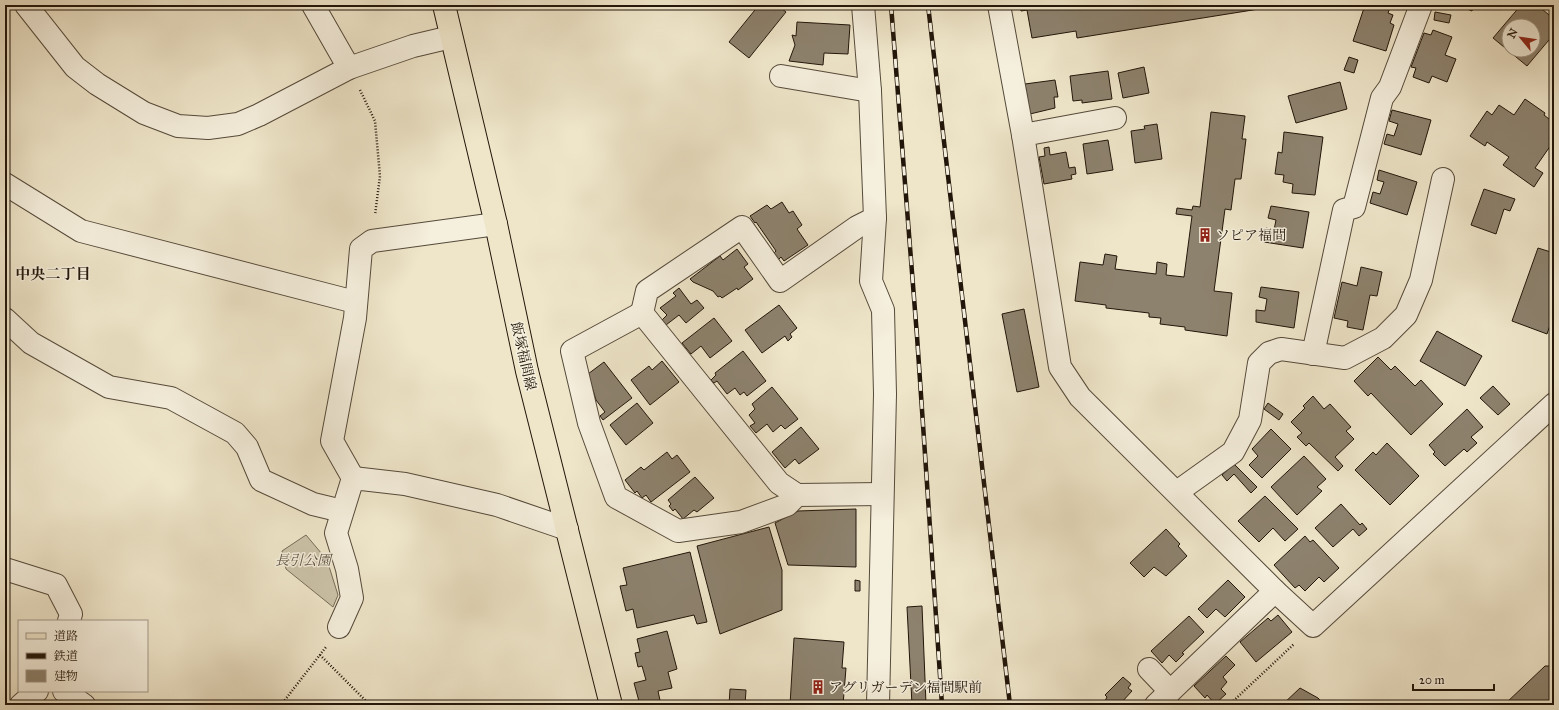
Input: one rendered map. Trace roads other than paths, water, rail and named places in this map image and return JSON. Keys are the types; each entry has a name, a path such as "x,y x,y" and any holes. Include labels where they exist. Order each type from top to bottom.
{"main road":[{"name":"飯塚福間線","path":"444,5 496,224 527,371 611,705"}],"street":[{"path":"26,5 75,67 97,84 144,113 178,126 208,128 238,124 259,115 349,68 413,46 452,37"},
{"path":"313,5 349,68"},
{"path":"863,5 870,91 876,218 871,281 883,310 885,394 878,705"},
{"path":"999,5 1023,135 1060,367 1080,397 1275,591 1313,626 1554,404"},
{"path":"1312,354 1344,210 1354,207 1382,98 1390,87 1421,5"},
{"path":"781,76 870,91"},
{"path":"1023,135 1115,118"},
{"path":"1177,492 1233,452 1250,420 1259,363 1269,353 1281,349 1345,358 1384,338 1406,315 1421,280 1443,179"},
{"path":"5,184 81,230 355,302"},
{"path":"797,495 787,505 741,522 678,531 616,497 589,423 572,351 642,314 647,291 742,227 780,281 857,227 876,218"},
{"path":"339,627 352,598 348,569 336,534 353,478 332,441 355,318 355,302 361,249 372,241 496,224"},
{"path":"642,314 778,483 797,495 882,494"},
{"path":"5,319 31,343 109,386 171,398 235,434 247,447 261,480 313,504 342,511"},
{"path":"353,478 405,484 497,505 567,529"},
{"path":"5,569 56,585 71,614 69,620"},
{"path":"1149,669 1163,698 1275,591"},
{"path":"21,705 36,692"},
{"path":"65,692 84,705"}],"railway":[{"path":"891,5 917,336 942,705"},
{"path":"928,5 1010,705"}],"place":[{"name":"ソピア福間","path":"1205,235"},
{"name":"アグリガーデン福間駅前","path":"818,687"}],"district":[{"name":"中央二丁目","path":"53,274"}],"park label":[{"name":"長引公園","path":"303,560"}]}
